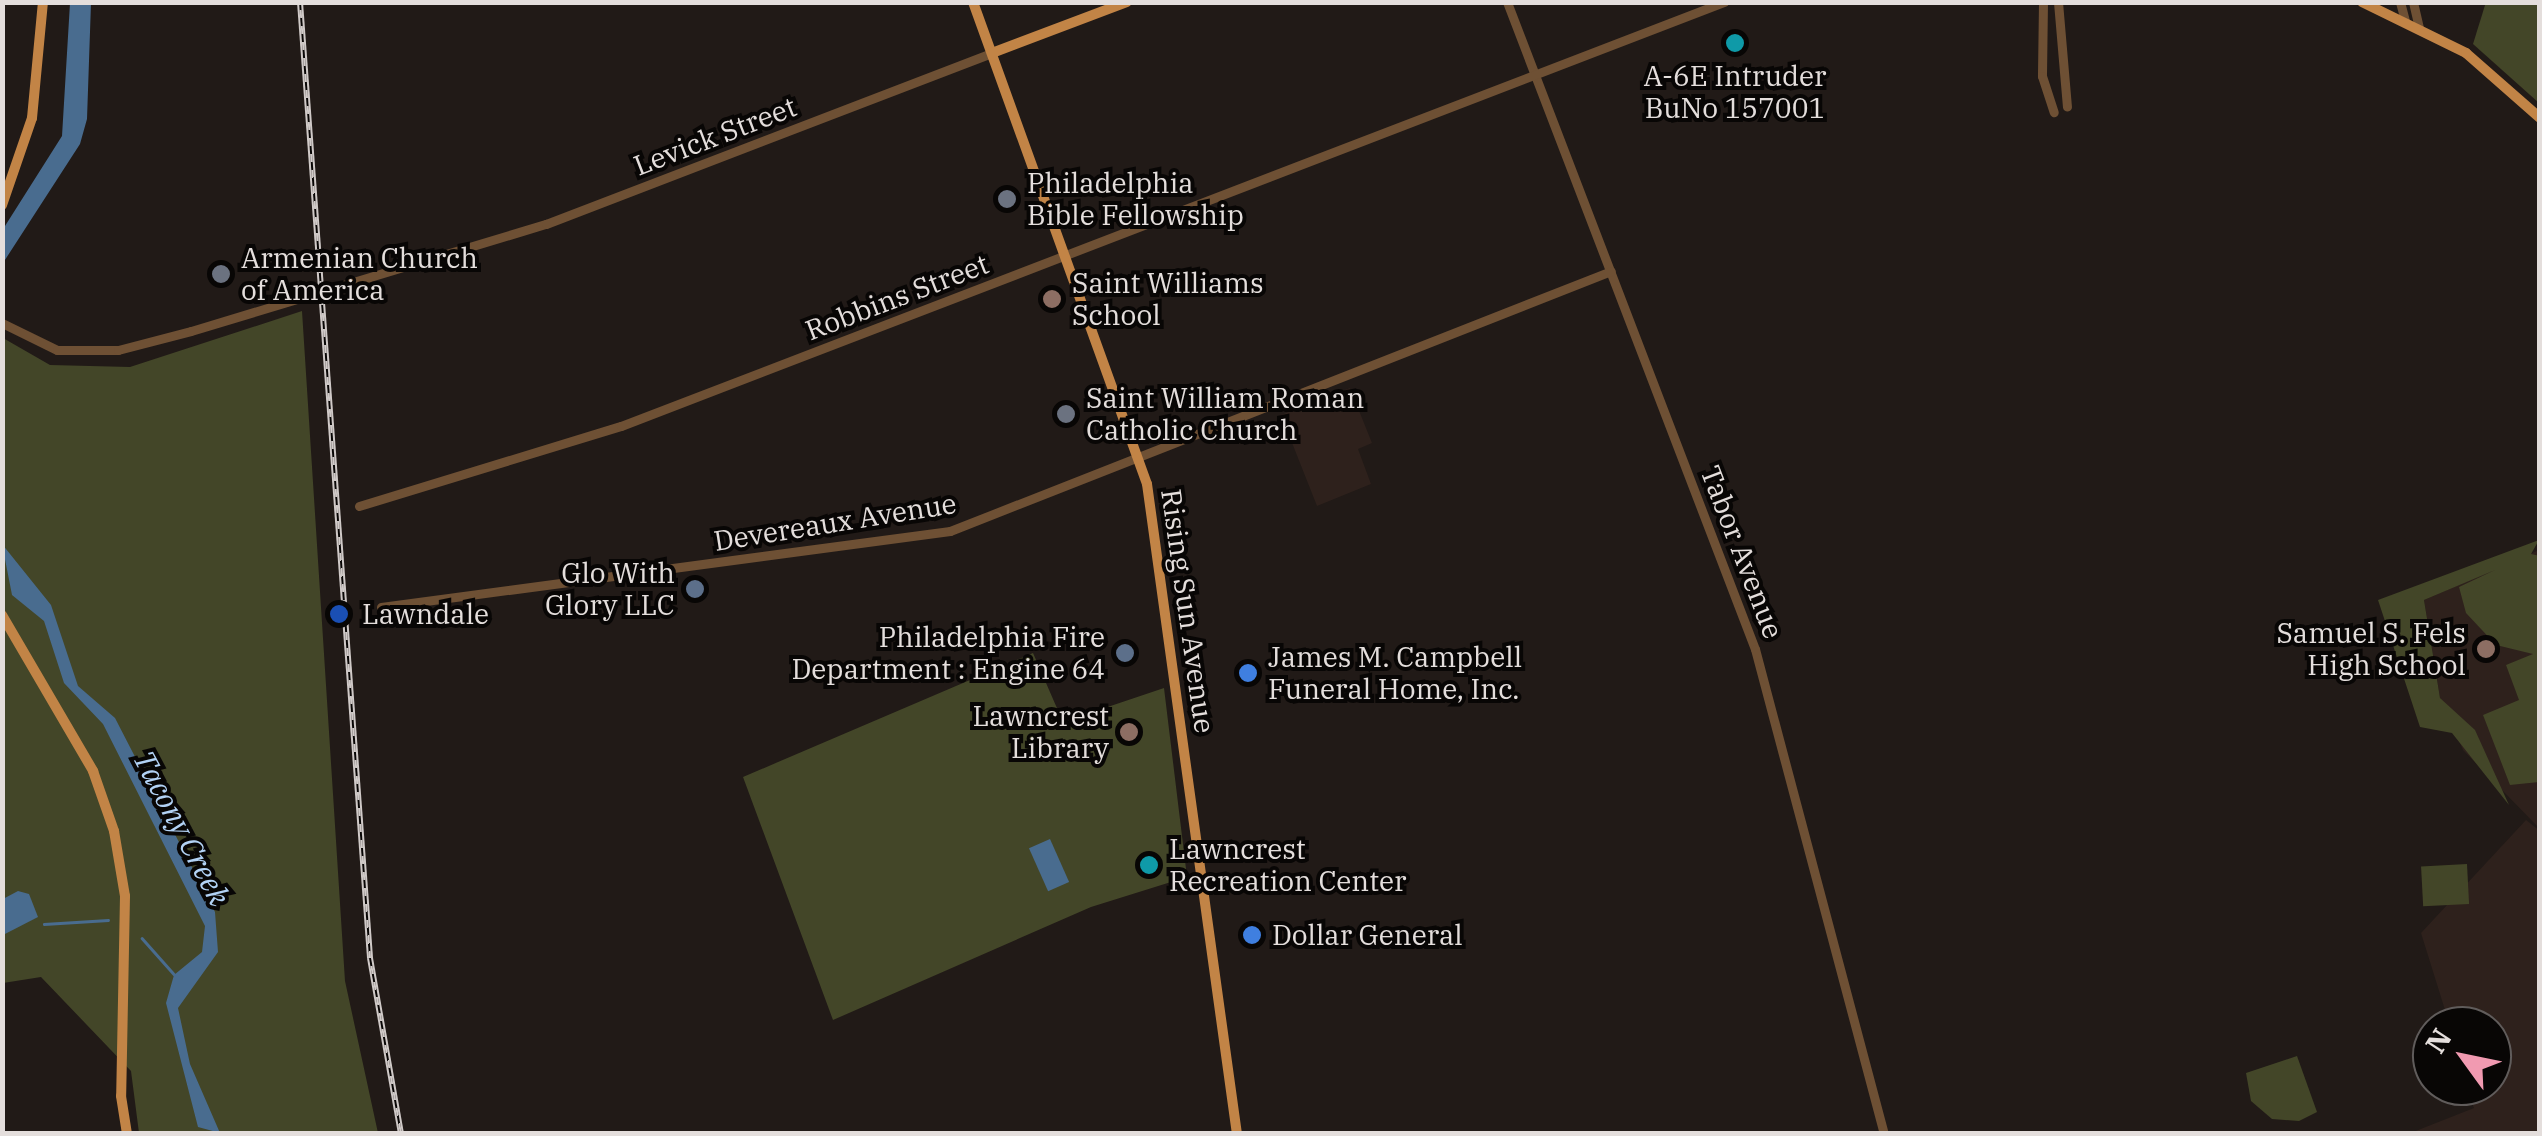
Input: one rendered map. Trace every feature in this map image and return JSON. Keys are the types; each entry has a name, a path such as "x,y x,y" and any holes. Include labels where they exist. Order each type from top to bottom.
{"main road":[{"path":"2,205 36,94 43,2"},
{"name":"Rising Sun Avenue","path":"973,2 1140,455 1237,1134"},
{"name":"Levick Street","path":"992,53 1127,2"},
{"path":"2362,2 2419,27 2493,71 2540,118"},
{"path":"2,614 94,772 114,831 125,896 120,1096 127,1134"}],"street":[{"name":"Tabor Avenue","path":"1507,2 1766,684 1884,1134"},
{"name":"Robbins Street","path":"359,506 621,426 1724,2"},
{"path":"2043,2 2042,76 2054,112"},
{"path":"2058,2 2067,108"},
{"path":"2400,2 2405,21"},
{"path":"2415,5 2419,27"},
{"name":"Levick Street","path":"2,323 57,350 110,351 546,224 992,53"},
{"name":"Devereaux Avenue","path":"381,606 950,532 1611,271"}],"shaded area":[{"path":"1350,388 1372,443 1358,449 1371,484 1317,506 1281,415"},
{"name":"Samuel S. Fels High School","path":"2539,550 2539,828 2463,750 2440,698 2424,600"},
{"path":"2526,820 2540,831 2539,1133 2408,1134 2473,1106 2512,1106 2512,1006 2444,1006 2421,933"}],"green space":[{"path":"2486,2 2539,3 2539,103 2473,44"},
{"path":"302,311 345,981 378,1133 139,1133 131,1071 41,977 3,983 3,338 50,365 130,367"},
{"path":"2539,540 2531,554 2540,556 2539,782 2510,785 2483,715 2519,700 2506,665 2533,654 2496,645 2466,613 2459,587 2495,570 2424,600 2440,698 2475,730 2509,805 2452,733 2420,727 2378,600"},
{"path":"1033,653 1063,722 1164,688 1187,877 1091,907 833,1020 743,777"},
{"path":"2467,864 2469,904 2423,906 2421,866"},
{"path":"2297,1056 2317,1112 2299,1121 2272,1119 2251,1101 2246,1073"}],"water":[{"path":"70,3 91,3 87,119 80,144 3,263 5,226 62,136"},
{"path":"2,544 51,605 78,686 115,718 215,912 218,952 178,1008 190,1064 220,1133 198,1127 166,1003 174,975 202,952 205,926 103,724 64,683 44,621 12,595"},
{"path":"1050,839 1069,882 1048,891 1029,848"},
{"path":"18,891 29,894 38,917 3,935 3,899"}],"waterway":[{"path":"44,924 108,920"},
{"path":"142,938 174,974"}],"railway":[{"path":"300,2 370,958 401,1134"}],"place":[{"name":"A-6E Intruder BuNo 157001","path":"1735,43"},
{"name":"Philadelphia Bible Fellowship","path":"1007,199"},
{"name":"Armenian Church of America","path":"221,274"},
{"name":"Saint Williams School","path":"1052,299"},
{"name":"Saint William Roman Catholic Church","path":"1066,414"},
{"name":"Glo With Glory LLC","path":"695,589"},
{"name":"Lawndale","path":"339,614"},
{"name":"Samuel S. Fels High School","path":"2486,649"},
{"name":"Philadelphia Fire Department : Engine 64","path":"1125,653"},
{"name":"James M. Campbell Funeral Home, Inc.","path":"1248,673"},
{"name":"Lawncrest Library","path":"1129,732"},
{"name":"Lawncrest Recreation Center","path":"1149,865"},
{"name":"Dollar General","path":"1252,935"}],"water label":[{"name":"Tacony Creek","path":"182,828"}]}
